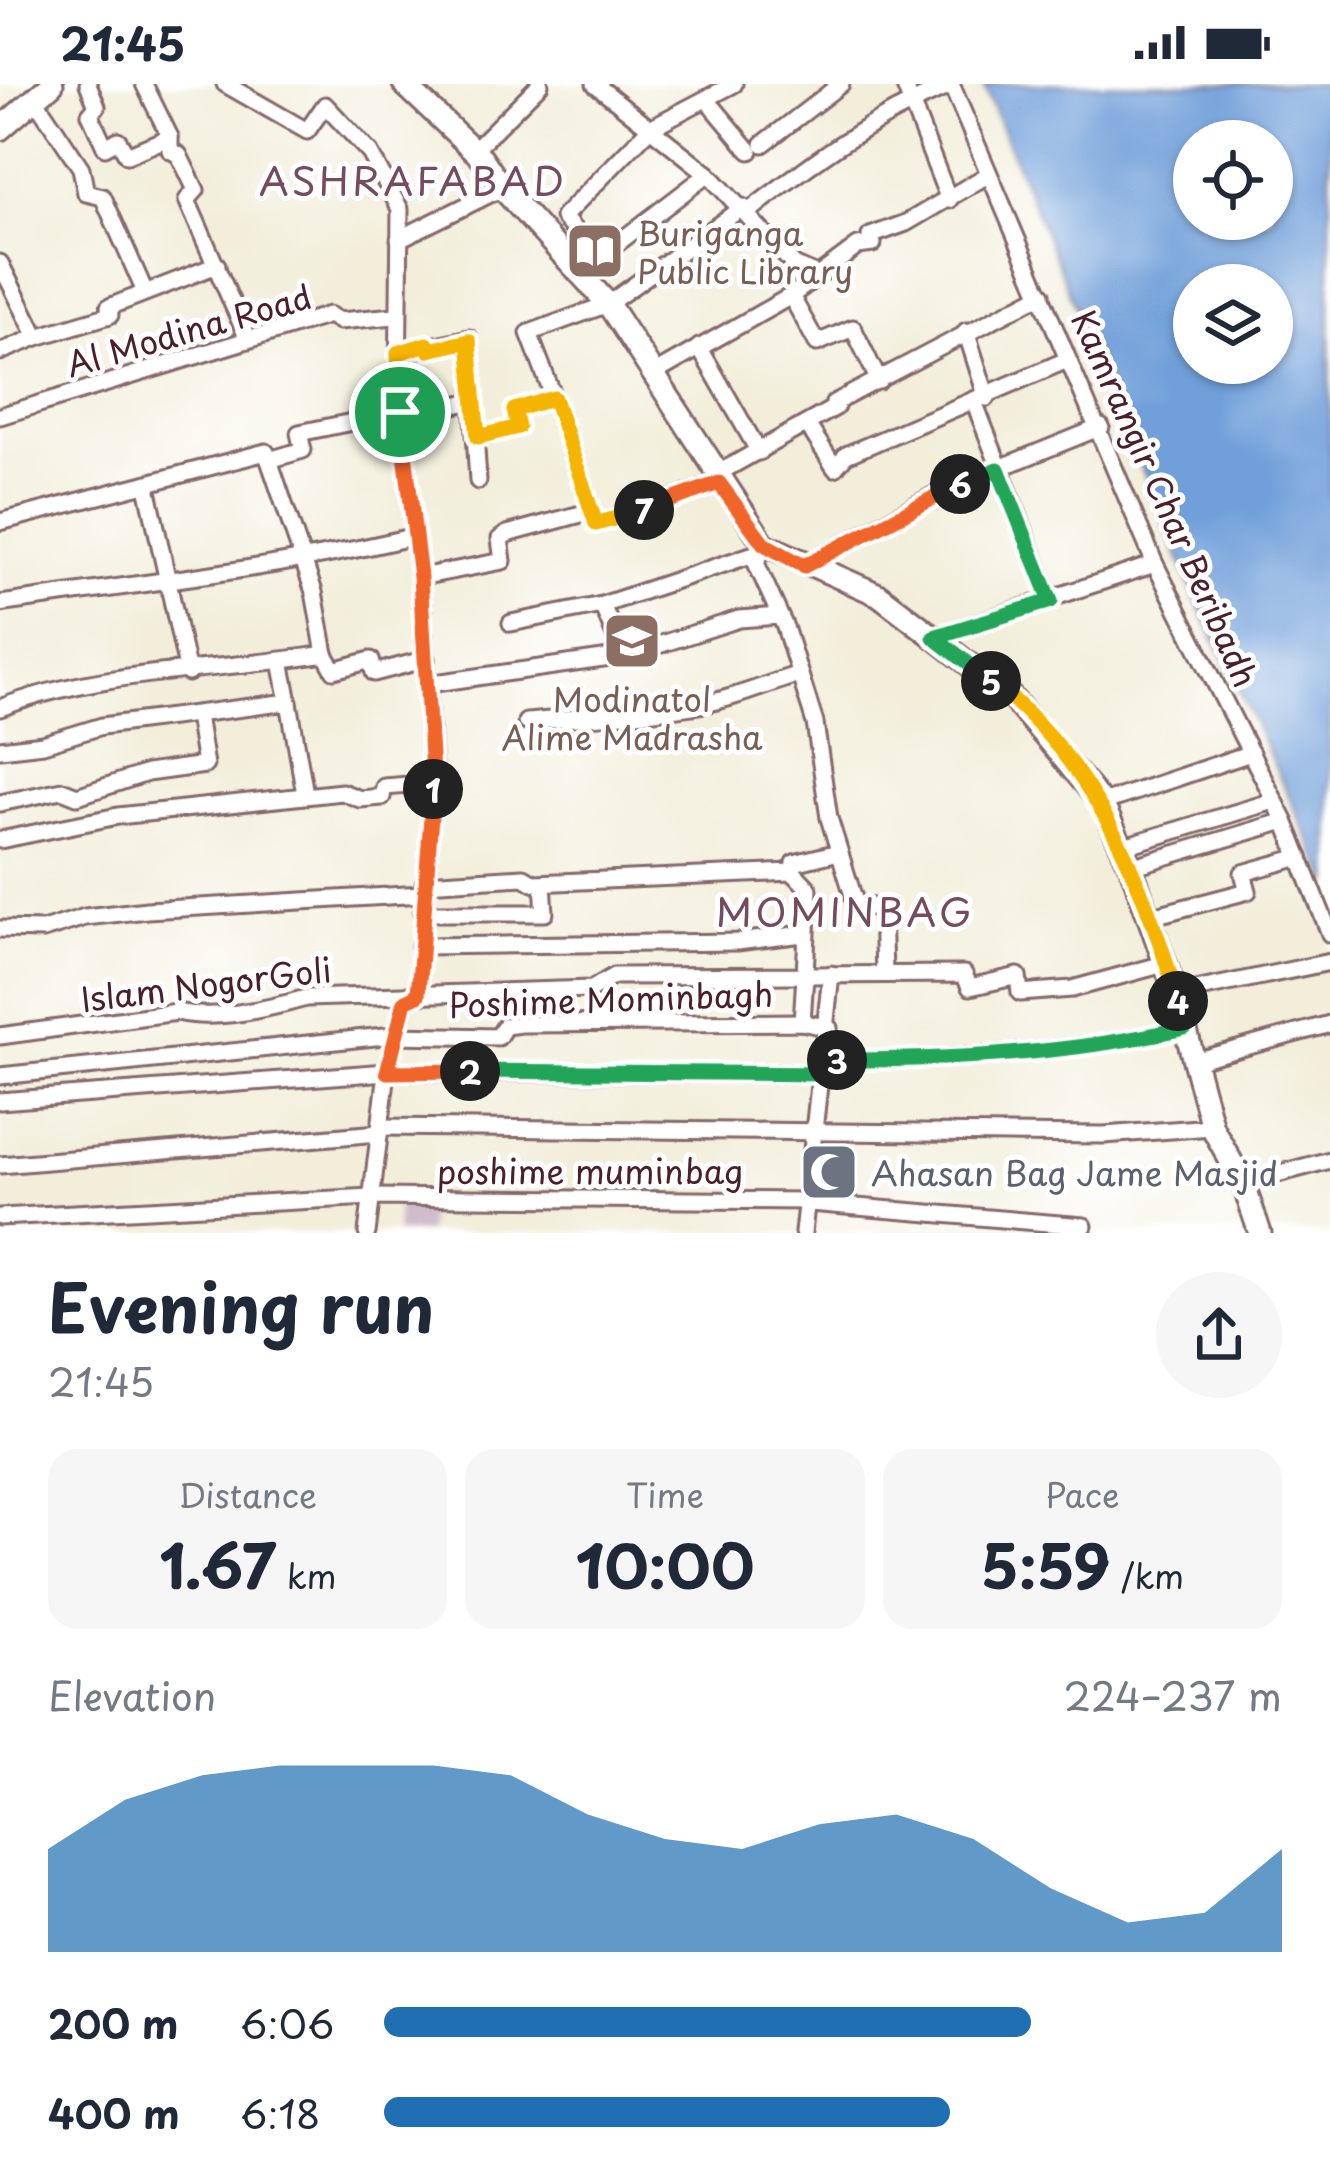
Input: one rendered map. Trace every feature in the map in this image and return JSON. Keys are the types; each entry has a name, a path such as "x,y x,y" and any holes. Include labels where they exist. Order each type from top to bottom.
{"street":[{"path":"88,84 97,106 90,114 91,124"},
{"path":"144,84 170,137 170,151 179,154 196,190 187,200 247,337"},
{"path":"225,84 307,130 325,105 370,153 400,209 395,316 400,415 420,577 434,784 418,995 405,1001 394,1035 367,1233"},
{"path":"404,84 474,150 502,188 589,266"},
{"path":"474,150 540,84"},
{"path":"595,84 708,174 794,265 819,276"},
{"path":"708,101 756,148 841,84"},
{"path":"904,84 949,200"},
{"path":"951,84 834,143 608,304 529,333 596,524 717,479 879,381 935,354 966,331 1042,294"},
{"name":"Kamrangir Char Beribadh","path":"951,84 986,176 1101,428 1155,563 1285,821 1330,934"},
{"path":"727,86 708,101 650,128 563,217 608,304 762,548 878,595 1011,697 1102,803 1176,994 1212,1127 1243,1183 1260,1233"},
{"path":"0,129 44,92 55,128 81,168 86,193 103,196 145,292"},
{"path":"55,128 87,114 105,147 118,140 127,155 170,137"},
{"path":"589,266 708,174"},
{"path":"653,374 791,296 858,246 872,244 870,236 949,200 986,176"},
{"path":"399,239 502,188"},
{"path":"0,262 37,337"},
{"path":"0,352 110,315 109,307 217,266"},
{"path":"791,296 817,343 853,328 879,381"},
{"name":"Al Modina Road","path":"0,416 329,315 339,321 395,316"},
{"path":"966,331 998,469 1051,601"},
{"path":"398,353 469,338 478,481"},
{"path":"699,347 759,452"},
{"path":"807,424 835,468 846,455 1067,361"},
{"path":"478,437 518,427 514,410 554,398"},
{"path":"268,460 303,449 298,433 472,401"},
{"path":"804,566 893,514 1101,428"},
{"path":"0,522 266,452 305,563 325,654 334,670 371,660 374,673 427,659"},
{"path":"147,486 188,674"},
{"path":"420,577 503,561 500,539 507,534 592,511"},
{"path":"0,604 305,563 415,536"},
{"path":"511,623 602,605 762,548"},
{"path":"762,548 756,563 815,723 839,852 855,902 882,910 884,974"},
{"path":"934,637 1155,563"},
{"path":"602,605 624,656"},
{"path":"428,684 624,656 740,620 779,616"},
{"path":"0,708 23,697 108,678 188,674 325,654"},
{"path":"281,661 305,794"},
{"path":"526,722 560,723 583,714 694,706 800,674"},
{"path":"0,749 83,735 103,726 289,702"},
{"path":"0,803 62,790 77,796 147,773 205,765 197,715"},
{"path":"1102,803 1251,753"},
{"path":"0,840 118,816 281,802 283,796 305,794 342,792 360,799 382,796 385,787 396,783 434,784"},
{"path":"1126,857 1274,801"},
{"path":"1126,857 1285,821"},
{"path":"802,1022 809,889 794,872 794,863 839,852"},
{"path":"1149,917 1248,891 1243,873 1300,857"},
{"path":"0,929 43,931 85,917 147,910 524,877 543,883 794,872"},
{"path":"422,913 545,913 543,883"},
{"path":"420,946 737,942 804,934"},
{"path":"1176,994 1330,962"},
{"name":"Islam NogorGoli","path":"0,1036 177,1012 194,1016 277,1006 306,998 488,988 592,989 614,976 964,974 970,987 1018,976 1020,993 1072,988 1164,964"},
{"path":"803,1233 829,1028 831,974"},
{"name":"Poshime Mominbagh","path":"0,1076 394,1035 498,1036 505,1026 565,1022 802,1022 829,1028"},
{"path":"1194,1061 1330,1024"},
{"path":"0,1101 387,1072 824,1067 1125,1041 1185,1028"},
{"name":"poshime muminbag","path":"0,1165 380,1130 1104,1135 1212,1127"},
{"path":"1243,1183 1330,1160"},
{"name":"poshime muminbag","path":"0,1217 371,1197 617,1204 809,1202 1084,1226"}],"shaded area":[{"path":"398,1200 429,1205 428,1233 396,1233"}],"water":[{"path":"983,84 1330,84 1330,884 1197,601"}],"place":[{"name":"Buriganga Public Library","path":"595,251"},
{"name":"Modinatol Alime Madrasha","path":"632,641"},
{"name":"Ahasan Bag Jame Masjid","path":"829,1172"}],"district":[{"name":"ASHRAFABAD","path":"413,179"},
{"name":"MOMINBAG","path":"845,910"}],"route":[{"path":"469,338 478,437 518,427 514,410 554,398 596,524 719,483 764,544 804,566 893,514 998,469 1051,601 934,637 1011,697 1102,803 1131,867 1185,1028 1125,1041 963,1058 825,1060 823,1074 387,1072 399,1014 405,1001 418,995 424,883 433,835 427,659 400,412 398,353 469,338"}]}
